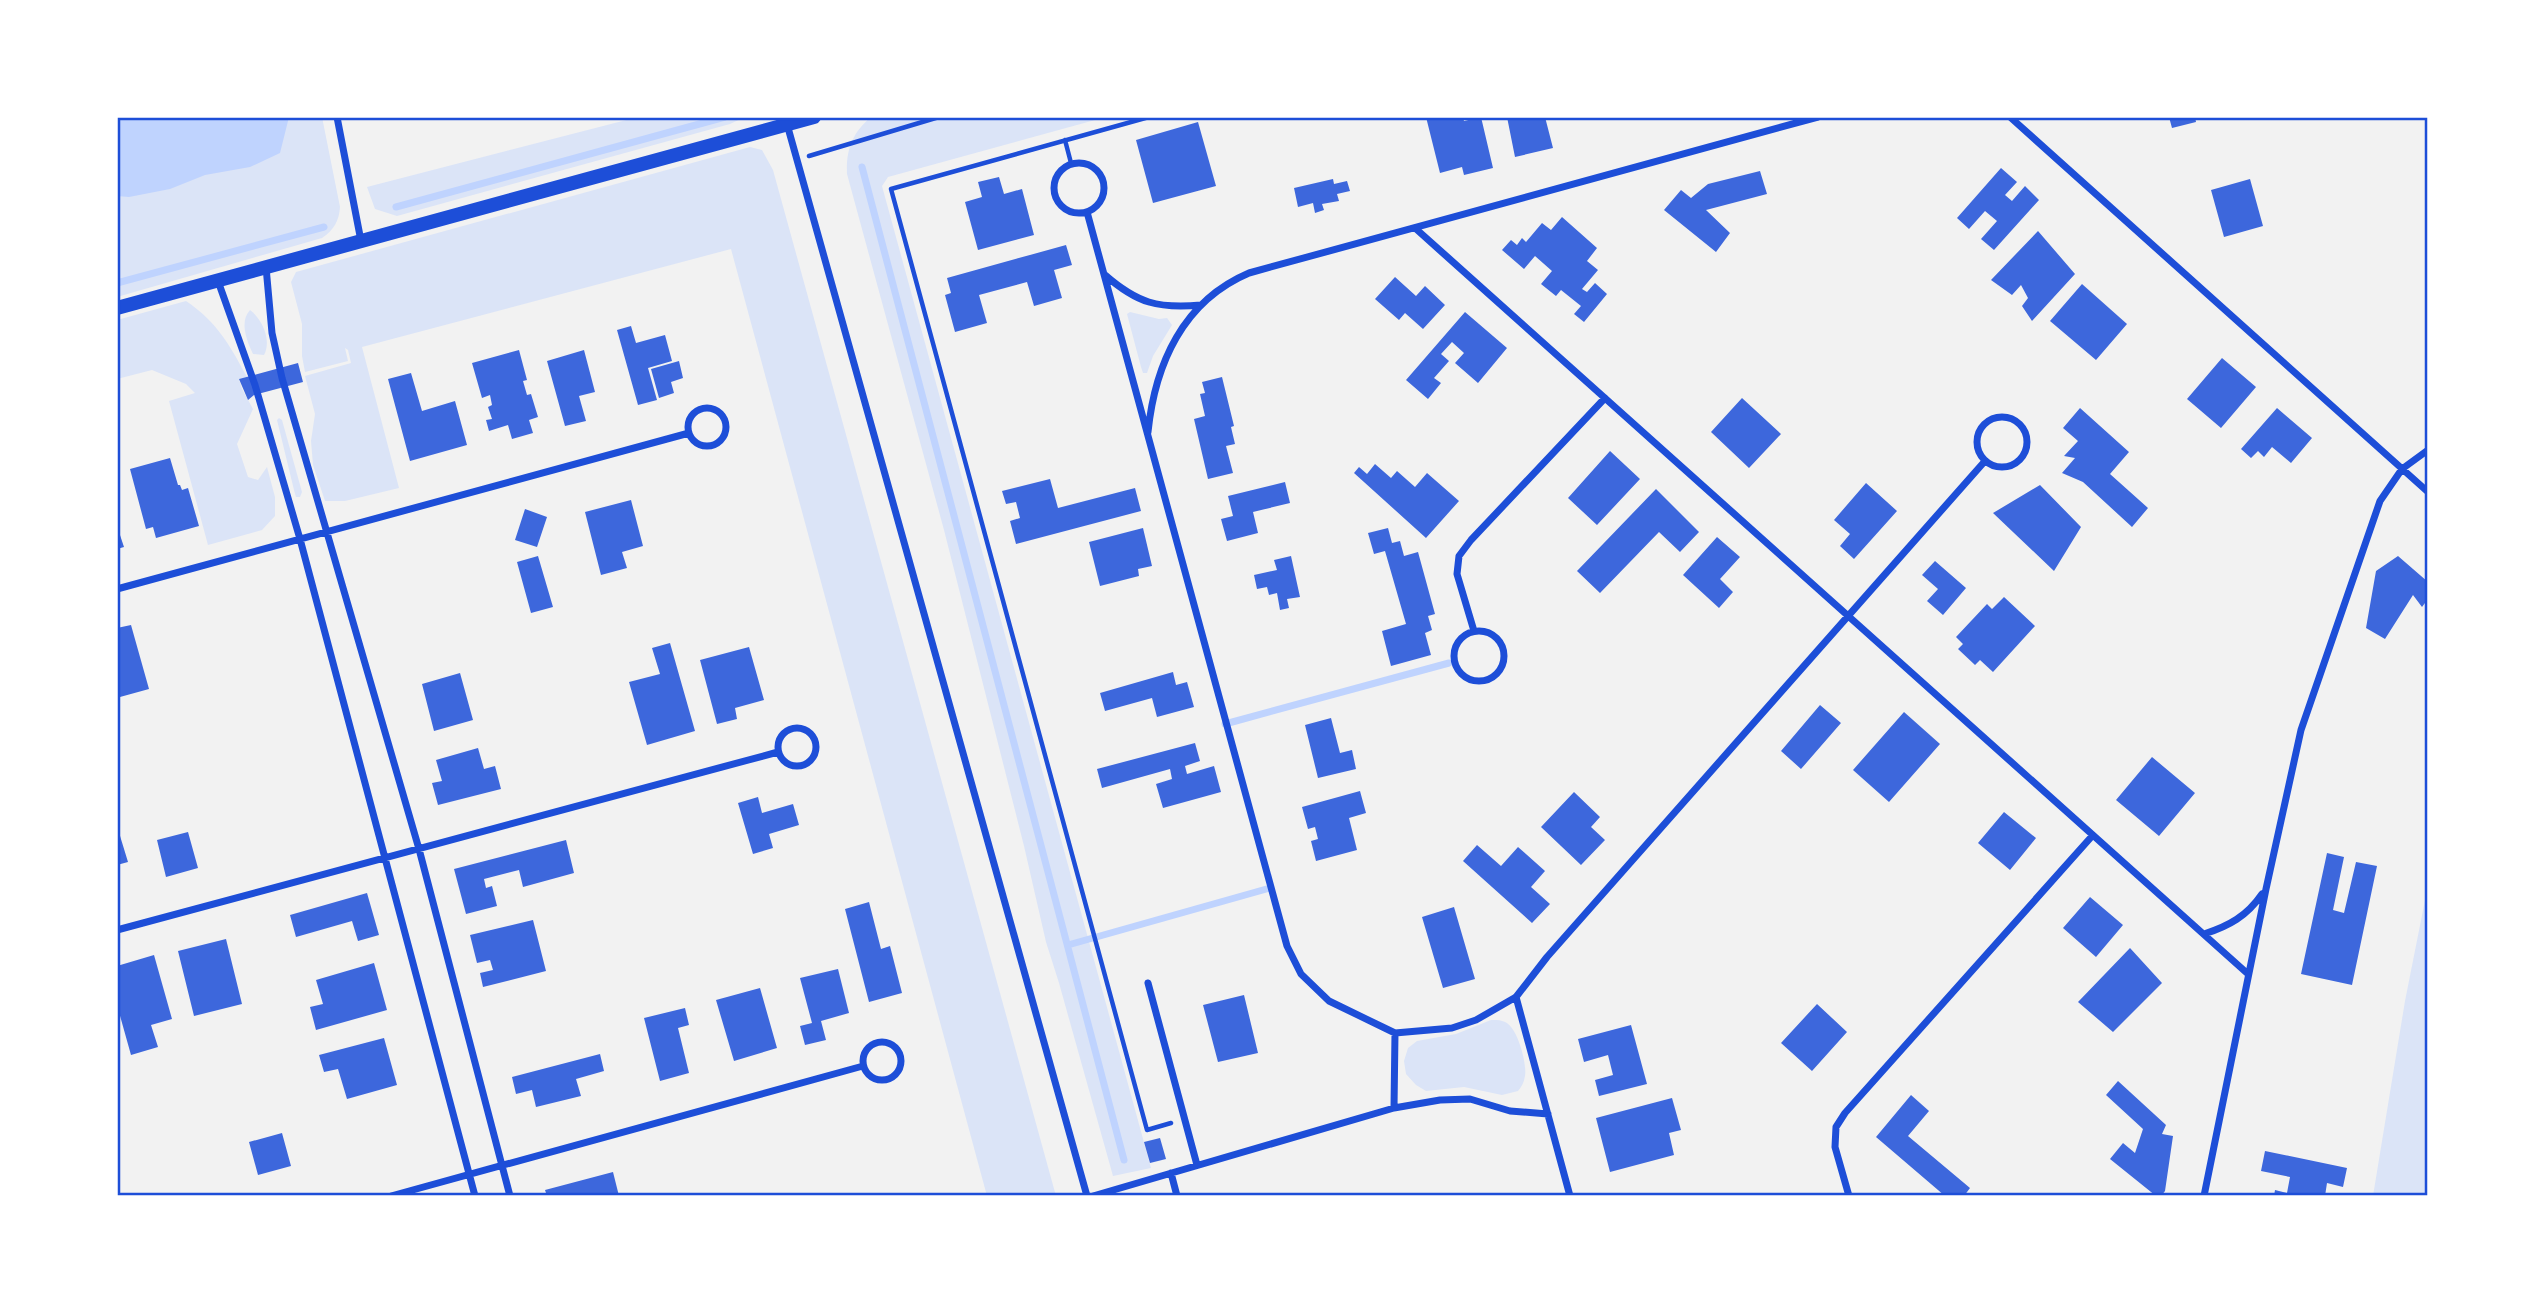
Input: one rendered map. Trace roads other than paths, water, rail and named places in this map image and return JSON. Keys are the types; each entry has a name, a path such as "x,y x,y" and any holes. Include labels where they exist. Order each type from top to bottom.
{"main road":[{"path":"117,308 786,121 814,117"}],"street":[{"path":"337,117 362,241"},
{"path":"1147,436 1151,400 1162,365 1178,333 1200,305 1226,283 1249,273 1818,117"},
{"path":"2010,117 2428,492"},
{"path":"786,121 1087,1196"},
{"path":"1071,163 1087,163 1094,167 1103,180 1105,188 1100,202 1087,212 1069,211 1057,200 1054,182 1063,167 1071,163"},
{"path":"1087,212 1287,946 1301,974 1329,1001 1395,1032 1452,1028 1476,1020 1516,998 1547,957 1986,461"},
{"path":"1415,228 2248,974"},
{"path":"266,267 272,333 282,378 419,849 510,1196"},
{"path":"1104,275 1124,292 1148,303 1174,307 1200,305"},
{"path":"217,281 255,385 300,539 475,1196"},
{"path":"1474,631 1457,574 1459,556 1605,398"},
{"path":"715,409 722,414 726,422 724,438 717,444 700,445 689,433 691,416 698,410 715,409"},
{"path":"2001,416 2019,423 2028,440 2021,459 2014,465 2004,467 1994,466 1986,461 1977,443 1978,433 1983,425 2001,416"},
{"path":"117,589 689,433"},
{"path":"2204,1196 2248,974 2301,730 2380,500 2402,469 2428,450"},
{"path":"1474,631 1493,634 1504,650 1505,660 1501,670 1485,681 1466,678 1455,662 1454,652 1458,642 1474,631"},
{"path":"804,729 815,741 816,750 806,764 789,765 782,760 778,752 781,736 787,730 804,729"},
{"path":"117,930 778,752"},
{"path":"1849,1196 1835,1147 1836,1127 1845,1113 2093,835"},
{"path":"2204,934 2239,919 2266,890"},
{"path":"1148,983 1197,1165"},
{"path":"1516,998 1570,1196"},
{"path":"1394,1108 1395,1032"},
{"path":"889,1042 901,1055 898,1072 883,1080 868,1074 863,1066 863,1057 873,1044 889,1042"},
{"path":"391,1196 863,1066"},
{"path":"1093,1196 1394,1108 1440,1100 1470,1100 1510,1111 1548,1114"},
{"path":"1171,1173 1177,1196"}],"water":[{"path":"117,117 289,117 280,153 250,167 205,175 170,189 129,197 117,196"}],"waterway":[{"path":"396,207 725,117"},
{"path":"862,167 1124,1160"},
{"path":"117,283 324,227"},
{"path":"1225,724 1449,663"},
{"path":"1068,945 1270,888"}]}
